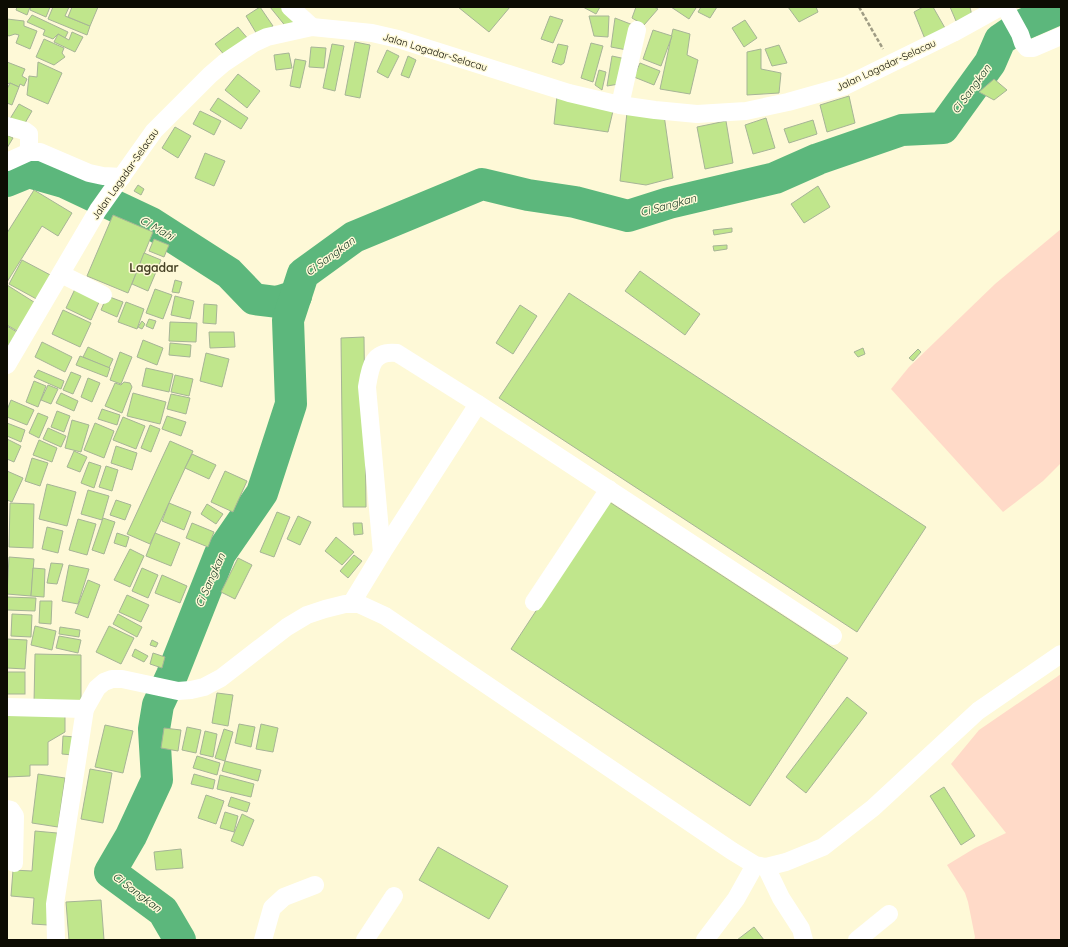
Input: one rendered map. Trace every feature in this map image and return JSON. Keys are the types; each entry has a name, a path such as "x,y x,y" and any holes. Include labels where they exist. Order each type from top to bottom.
{"street":[{"path":"290,7 312,27"},
{"name":"Jalan Lagadar-Selacau","path":"7,365 98,210 154,131 224,63 254,43 267,37 312,27 372,34 398,39 569,94 620,105 697,114 746,110 788,102 845,86 1004,8 1020,34 1025,46 1031,49 1061,36"},
{"path":"620,105 638,30"},
{"path":"7,126 25,131 29,134 30,152"},
{"path":"7,162 30,152 40,152 89,173 103,176 122,177"},
{"path":"61,274 103,296"},
{"path":"382,553 367,387 370,368 376,357 388,352 397,352 833,636"},
{"path":"351,604 478,404"},
{"path":"534,602 609,489"},
{"path":"56,940 55,904 85,709 97,688 108,681 122,679 178,691 191,690 221,678 287,627 307,615 339,605 351,604 366,607 385,616 761,866 802,929 804,940"},
{"path":"705,940 761,866 786,862 823,846 873,808 978,711 1061,654"},
{"path":"7,707 85,709"},
{"path":"7,809 11,810 15,816 14,863"},
{"path":"263,940 272,908 284,898 315,885"},
{"path":"365,940 394,896"},
{"path":"857,940 889,914"}],"path":[{"path":"859,7 891,63"}],"shaded area":[{"path":"1061,229 1061,463 1043,481 1003,512 891,389 909,367 995,284"},
{"path":"1061,674 1061,940 974,940 975,937 965,893 947,865 975,848 1006,833 951,764 979,730"}],"building":[{"path":"17,7 30,7 27,15 16,10"},
{"path":"31,7 50,7 46,17 30,10"},
{"path":"53,7 69,7 65,16 90,26 87,35 48,19"},
{"path":"72,7 98,7 90,26 68,17"},
{"path":"260,7 273,26 258,36 246,16"},
{"path":"270,7 285,7 296,21 287,28"},
{"path":"458,7 510,7 489,32"},
{"path":"583,7 600,7 596,14"},
{"path":"636,7 654,7 658,9 644,25 632,18"},
{"path":"671,7 694,7 696,8 689,19"},
{"path":"701,7 717,7 710,18 698,12"},
{"path":"788,7 816,7 818,12 799,22"},
{"path":"923,7 933,7 945,28 925,39 914,12"},
{"path":"950,7 970,7 972,16 956,21"},
{"path":"32,15 68,32 65,38 58,34 53,39 43,35 45,30 27,22"},
{"path":"550,16 563,20 553,43 541,39"},
{"path":"589,16 609,16 608,37 594,36"},
{"path":"615,18 633,25 627,50 611,47"},
{"path":"7,19 24,21 24,26 37,31 30,49 16,43 19,35 7,35"},
{"path":"745,20 757,38 744,47 732,28"},
{"path":"238,27 249,40 226,57 215,44"},
{"path":"673,29 690,34 687,55 698,60 690,94 660,89"},
{"path":"653,30 672,36 661,66 643,59"},
{"path":"72,32 83,37 75,52 54,42 58,34 69,40"},
{"path":"44,39 64,48 62,53 65,57 54,65 36,57"},
{"path":"355,42 370,45 360,98 345,95"},
{"path":"591,43 603,46 593,82 581,78"},
{"path":"332,44 344,46 335,91 323,88"},
{"path":"558,44 568,46 564,63 561,65 552,62"},
{"path":"779,45 787,63 772,66 765,49"},
{"path":"311,47 326,48 324,68 309,67"},
{"path":"761,49 761,69 781,73 779,93 747,95 747,52"},
{"path":"387,50 399,56 388,78 377,72"},
{"path":"289,53 292,68 276,70 274,55"},
{"path":"408,56 416,60 409,78 401,75"},
{"path":"612,56 626,59 619,84 607,86"},
{"path":"295,59 306,61 300,88 290,86"},
{"path":"7,62 25,69 22,76 27,79 24,86 20,84 19,87 10,83 7,84"},
{"path":"38,62 62,73 48,104 27,95 29,76 37,77"},
{"path":"640,63 660,71 654,85 634,77"},
{"path":"599,70 606,72 602,90 595,85"},
{"path":"238,74 260,91 247,108 225,90"},
{"path":"994,79 1007,90 994,100 979,92"},
{"path":"10,83 19,87 12,105 7,103 7,89"},
{"path":"557,96 613,111 608,132 554,124"},
{"path":"849,96 855,123 827,132 820,105"},
{"path":"218,98 248,118 241,129 210,110"},
{"path":"19,104 32,111 21,130 8,122"},
{"path":"200,111 221,121 214,135 193,124"},
{"path":"627,112 664,115 673,178 646,185 620,181"},
{"path":"766,118 775,148 753,154 745,125"},
{"path":"813,120 817,134 789,143 784,129"},
{"path":"726,121 733,163 705,169 697,127"},
{"path":"175,127 191,136 178,158 162,148"},
{"path":"7,135 13,138 7,148"},
{"path":"205,153 225,161 214,186 195,178"},
{"path":"138,185 144,189 141,195 134,191"},
{"path":"818,186 830,207 804,223 791,204"},
{"path":"34,190 72,213 58,236 42,226 7,282 7,233"},
{"path":"113,215 153,232 128,293 87,276"},
{"path":"732,228 732,232 714,235 713,230"},
{"path":"154,239 169,245 164,257 149,251"},
{"path":"727,245 727,249 714,251 713,246"},
{"path":"144,253 161,260 148,291 132,284"},
{"path":"22,260 56,278 42,302 9,284"},
{"path":"640,271 700,314 685,335 625,291"},
{"path":"175,280 182,282 179,293 172,292"},
{"path":"7,285 37,304 19,332 7,325"},
{"path":"75,289 100,300 91,320 66,308"},
{"path":"155,289 172,295 163,319 146,313"},
{"path":"569,293 926,527 857,632 499,398"},
{"path":"107,296 123,302 117,317 101,310"},
{"path":"175,296 194,301 190,319 171,315"},
{"path":"126,302 144,309 137,329 118,322"},
{"path":"204,304 217,305 216,324 203,323"},
{"path":"520,305 537,316 513,354 496,343"},
{"path":"63,310 91,323 80,347 52,334"},
{"path":"149,319 156,321 153,329 146,326"},
{"path":"142,321 145,324 142,329 138,327"},
{"path":"170,322 197,323 196,342 169,341"},
{"path":"7,326 17,332 7,348"},
{"path":"209,332 234,332 235,347 210,348"},
{"path":"364,337 366,507 343,507 341,338"},
{"path":"143,340 163,348 157,365 137,357"},
{"path":"42,342 72,357 65,372 35,357"},
{"path":"170,343 191,345 190,357 169,355"},
{"path":"88,347 113,359 109,368 83,357"},
{"path":"863,348 865,354 858,357 854,352"},
{"path":"918,349 921,352 913,361 909,358"},
{"path":"120,352 132,357 121,384 110,380"},
{"path":"206,353 229,359 222,387 200,381"},
{"path":"80,356 110,368 107,377 76,365"},
{"path":"146,368 173,374 169,392 142,386"},
{"path":"38,370 64,381 61,389 34,377"},
{"path":"71,372 81,376 73,394 63,390"},
{"path":"175,375 193,379 189,396 171,392"},
{"path":"88,378 100,383 92,402 81,397"},
{"path":"34,381 46,386 38,407 26,402"},
{"path":"124,382 130,383 132,387 122,413 105,406 115,383 121,385"},
{"path":"48,385 58,389 51,404 41,400"},
{"path":"61,393 78,401 74,411 56,403"},
{"path":"133,393 166,402 160,424 127,416"},
{"path":"171,394 190,398 186,414 167,409"},
{"path":"11,400 34,410 27,425 7,417 7,410"},
{"path":"102,409 120,415 117,425 98,419"},
{"path":"57,411 70,416 64,432 51,427"},
{"path":"38,413 48,417 39,438 29,433"},
{"path":"167,416 186,422 181,436 162,429"},
{"path":"123,417 145,426 136,449 113,440"},
{"path":"72,420 89,425 81,452 65,448"},
{"path":"7,423 25,430 21,442 7,436"},
{"path":"95,423 114,431 104,458 84,450"},
{"path":"150,425 160,429 151,452 141,448"},
{"path":"48,428 66,436 61,447 43,439"},
{"path":"7,439 21,446 14,462 7,459"},
{"path":"39,440 57,448 52,462 33,455"},
{"path":"170,441 193,451 150,544 127,534"},
{"path":"116,446 137,453 132,470 111,463"},
{"path":"74,451 87,457 80,472 67,467"},
{"path":"192,454 216,465 209,479 185,468"},
{"path":"32,458 48,463 40,486 25,481"},
{"path":"89,462 101,466 94,488 81,483"},
{"path":"106,466 118,470 112,491 99,487"},
{"path":"7,471 23,478 12,502 7,500"},
{"path":"225,471 247,481 233,512 211,502"},
{"path":"47,484 76,492 67,526 39,519"},
{"path":"88,490 109,496 102,520 81,514"},
{"path":"116,500 131,505 125,520 110,515"},
{"path":"608,501 848,658 750,806 511,649"},
{"path":"10,503 34,504 33,548 9,547"},
{"path":"169,503 191,512 184,530 162,521"},
{"path":"207,504 223,514 216,524 201,514"},
{"path":"277,512 290,517 274,557 260,552"},
{"path":"298,516 311,522 300,545 287,539"},
{"path":"103,518 115,522 104,554 92,550"},
{"path":"78,519 96,524 87,555 69,550"},
{"path":"192,523 214,532 208,547 186,538"},
{"path":"353,523 362,523 363,534 354,535"},
{"path":"47,527 63,531 58,553 42,549"},
{"path":"117,533 129,537 126,547 114,543"},
{"path":"155,533 180,543 171,566 146,556"},
{"path":"336,537 354,552 342,565 325,551"},
{"path":"130,549 144,556 130,587 114,580"},
{"path":"354,555 362,561 348,578 340,571"},
{"path":"9,557 34,559 31,596 7,594"},
{"path":"238,558 252,565 235,599 221,592"},
{"path":"51,563 63,564 57,584 47,583"},
{"path":"69,565 89,569 78,604 62,601"},
{"path":"33,568 45,569 44,597 31,596"},
{"path":"142,568 158,575 148,598 132,591"},
{"path":"162,575 187,586 180,603 155,593"},
{"path":"88,580 100,585 88,618 75,613"},
{"path":"127,595 149,605 141,622 119,612"},
{"path":"7,597 36,598 35,611 7,610"},
{"path":"40,601 52,601 51,624 39,623"},
{"path":"12,614 32,615 31,637 11,636"},
{"path":"118,614 142,627 137,637 113,624"},
{"path":"35,626 56,631 52,650 31,645"},
{"path":"109,626 134,638 121,664 96,652"},
{"path":"60,627 80,630 79,637 59,634"},
{"path":"59,636 81,640 78,653 56,648"},
{"path":"7,639 27,640 25,669 7,668"},
{"path":"152,640 158,643 156,647 150,645"},
{"path":"135,649 148,656 144,662 132,656"},
{"path":"153,653 165,657 162,668 150,664"},
{"path":"35,654 81,655 81,704 34,703"},
{"path":"7,672 25,672 25,694 7,694"},
{"path":"217,693 233,695 228,726 212,723"},
{"path":"847,697 867,713 806,793 786,777"},
{"path":"65,710 65,732 48,742 48,765 30,765 30,776 7,777 7,711"},
{"path":"239,724 255,727 251,747 235,743"},
{"path":"261,724 278,728 273,752 256,749"},
{"path":"105,725 133,731 123,773 95,767"},
{"path":"187,727 201,730 196,753 182,750"},
{"path":"164,728 181,730 178,751 161,748"},
{"path":"224,729 233,732 225,761 215,758"},
{"path":"205,731 217,734 213,757 200,754"},
{"path":"63,736 75,737 73,755 62,754"},
{"path":"197,756 220,763 217,775 193,768"},
{"path":"225,761 261,770 258,781 222,771"},
{"path":"90,769 112,773 103,823 81,819"},
{"path":"38,774 65,778 58,827 32,823"},
{"path":"194,774 215,780 213,789 191,784"},
{"path":"220,775 254,784 251,797 217,789"},
{"path":"944,787 975,836 961,845 930,796"},
{"path":"206,795 224,801 216,824 198,818"},
{"path":"231,797 250,803 247,812 228,806"},
{"path":"225,812 238,816 234,832 220,828"},
{"path":"242,814 254,820 243,846 231,841"},
{"path":"35,831 57,833 48,925 32,924 34,898 11,896 13,870 32,871"},
{"path":"438,847 508,886 489,919 419,880"},
{"path":"181,849 183,868 156,870 154,852"},
{"path":"101,900 104,940 69,940 66,902"},
{"path":"754,927 764,940 737,940"}],"waterway":[{"name":"Ci Sangkan","path":"180,940 163,911 110,872 131,836 157,780 154,729 158,705 172,675 220,554 262,493 291,404 288,320 303,274 354,237 482,184 528,195 575,202 628,216 669,203 775,178 818,159 902,130 943,128 990,63 1000,40 1022,25 1061,8"},
{"name":"Ci Mahi","path":"7,181 29,172 64,182 151,223 229,273 254,299 277,302 296,296"}],"district":[{"name":"Lagadar","path":"154,267"}]}
